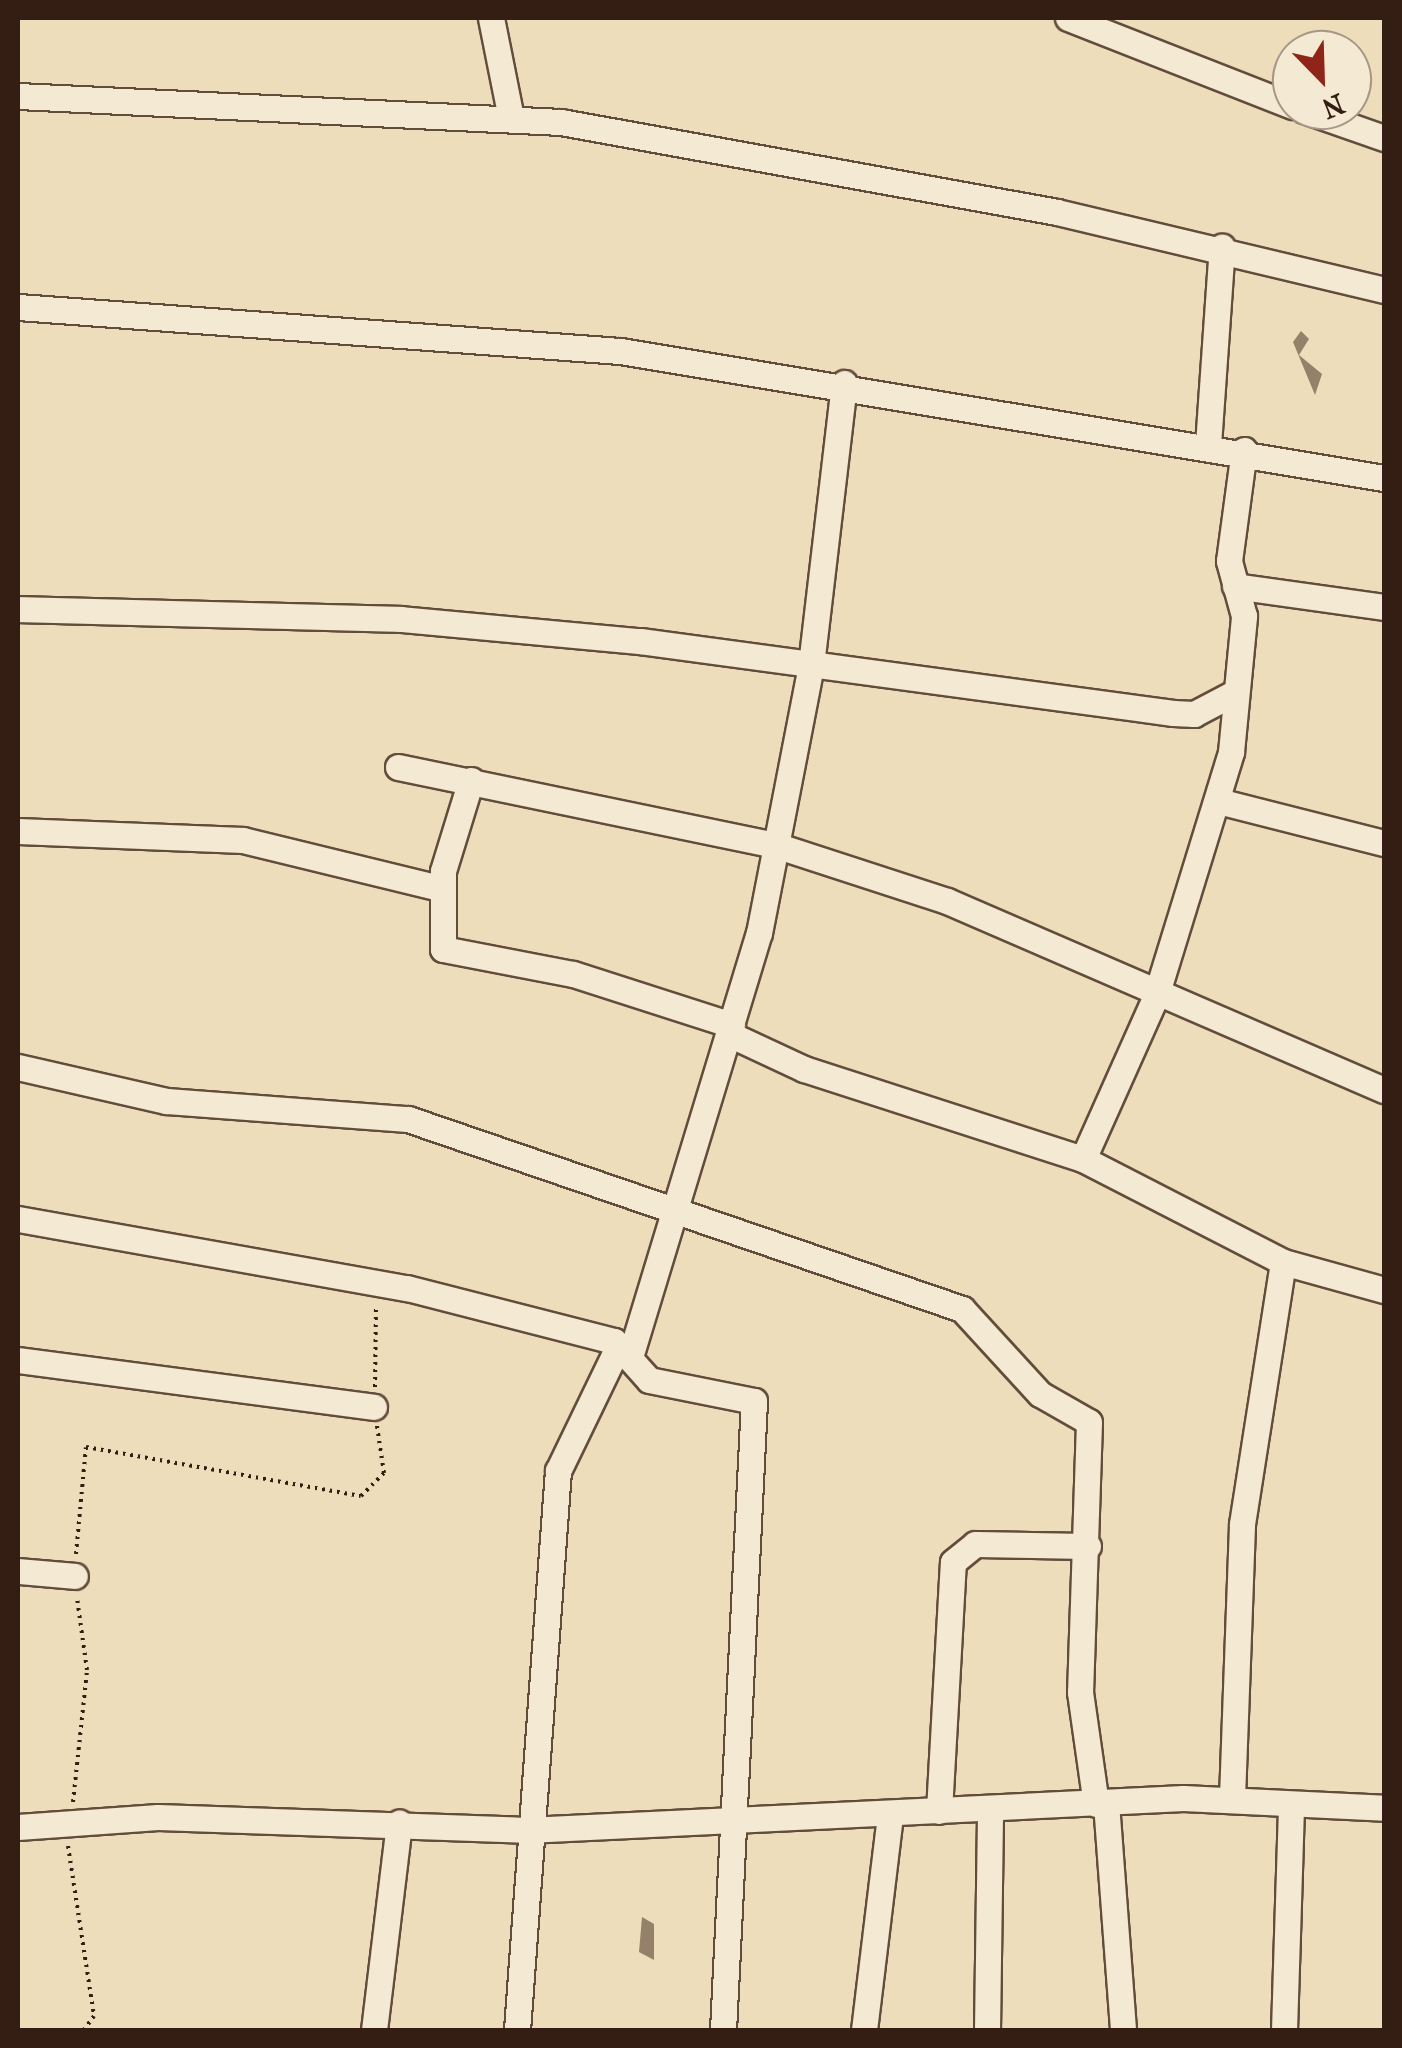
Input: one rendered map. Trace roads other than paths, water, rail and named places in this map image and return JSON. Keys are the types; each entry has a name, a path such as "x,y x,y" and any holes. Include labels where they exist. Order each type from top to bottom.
{"street":[{"path":"491,18 511,118"},
{"path":"1068,18 1272,98"},
{"path":"18,96 511,118 733,150 1222,246 1384,290"},
{"path":"1208,446 1222,246"},
{"path":"18,307 620,351 844,383 1244,450 1384,478"},
{"path":"517,2030 527,1830 558,1471 625,1351 678,1211 731,1029 776,845 811,665 844,383"},
{"path":"1082,1159 1156,996 1218,801 1244,616 1228,561 1244,450"},
{"path":"1235,586 1384,607"},
{"path":"18,610 401,619 811,665 1173,713 1194,714 1232,694"},
{"path":"398,767 776,845 1049,940 1156,996 1384,1090"},
{"path":"471,780 440,888 443,949 573,974 731,1029 804,1069 1082,1159 1283,1262 1384,1290"},
{"path":"1218,801 1384,843"},
{"path":"18,831 243,840 440,888"},
{"path":"18,1067 166,1100 408,1119 974,1317 1026,1382 1089,1422 1088,1546 1080,1692 1101,1804 1123,2030"},
{"path":"18,1219 379,1282 625,1351 650,1380 754,1401 738,1818 723,2030"},
{"path":"1232,1798 1242,1524 1283,1262"},
{"path":"18,1360 374,1407"},
{"path":"939,1812 954,1562 974,1544 1088,1546"},
{"path":"18,1571 75,1576"},
{"path":"18,1827 399,1822 527,1830 1232,1798 1384,1808"},
{"path":"1284,2030 1291,1804"},
{"path":"987,2030 990,1810"},
{"path":"864,2030 890,1814"},
{"path":"374,2030 399,1822"}]}
